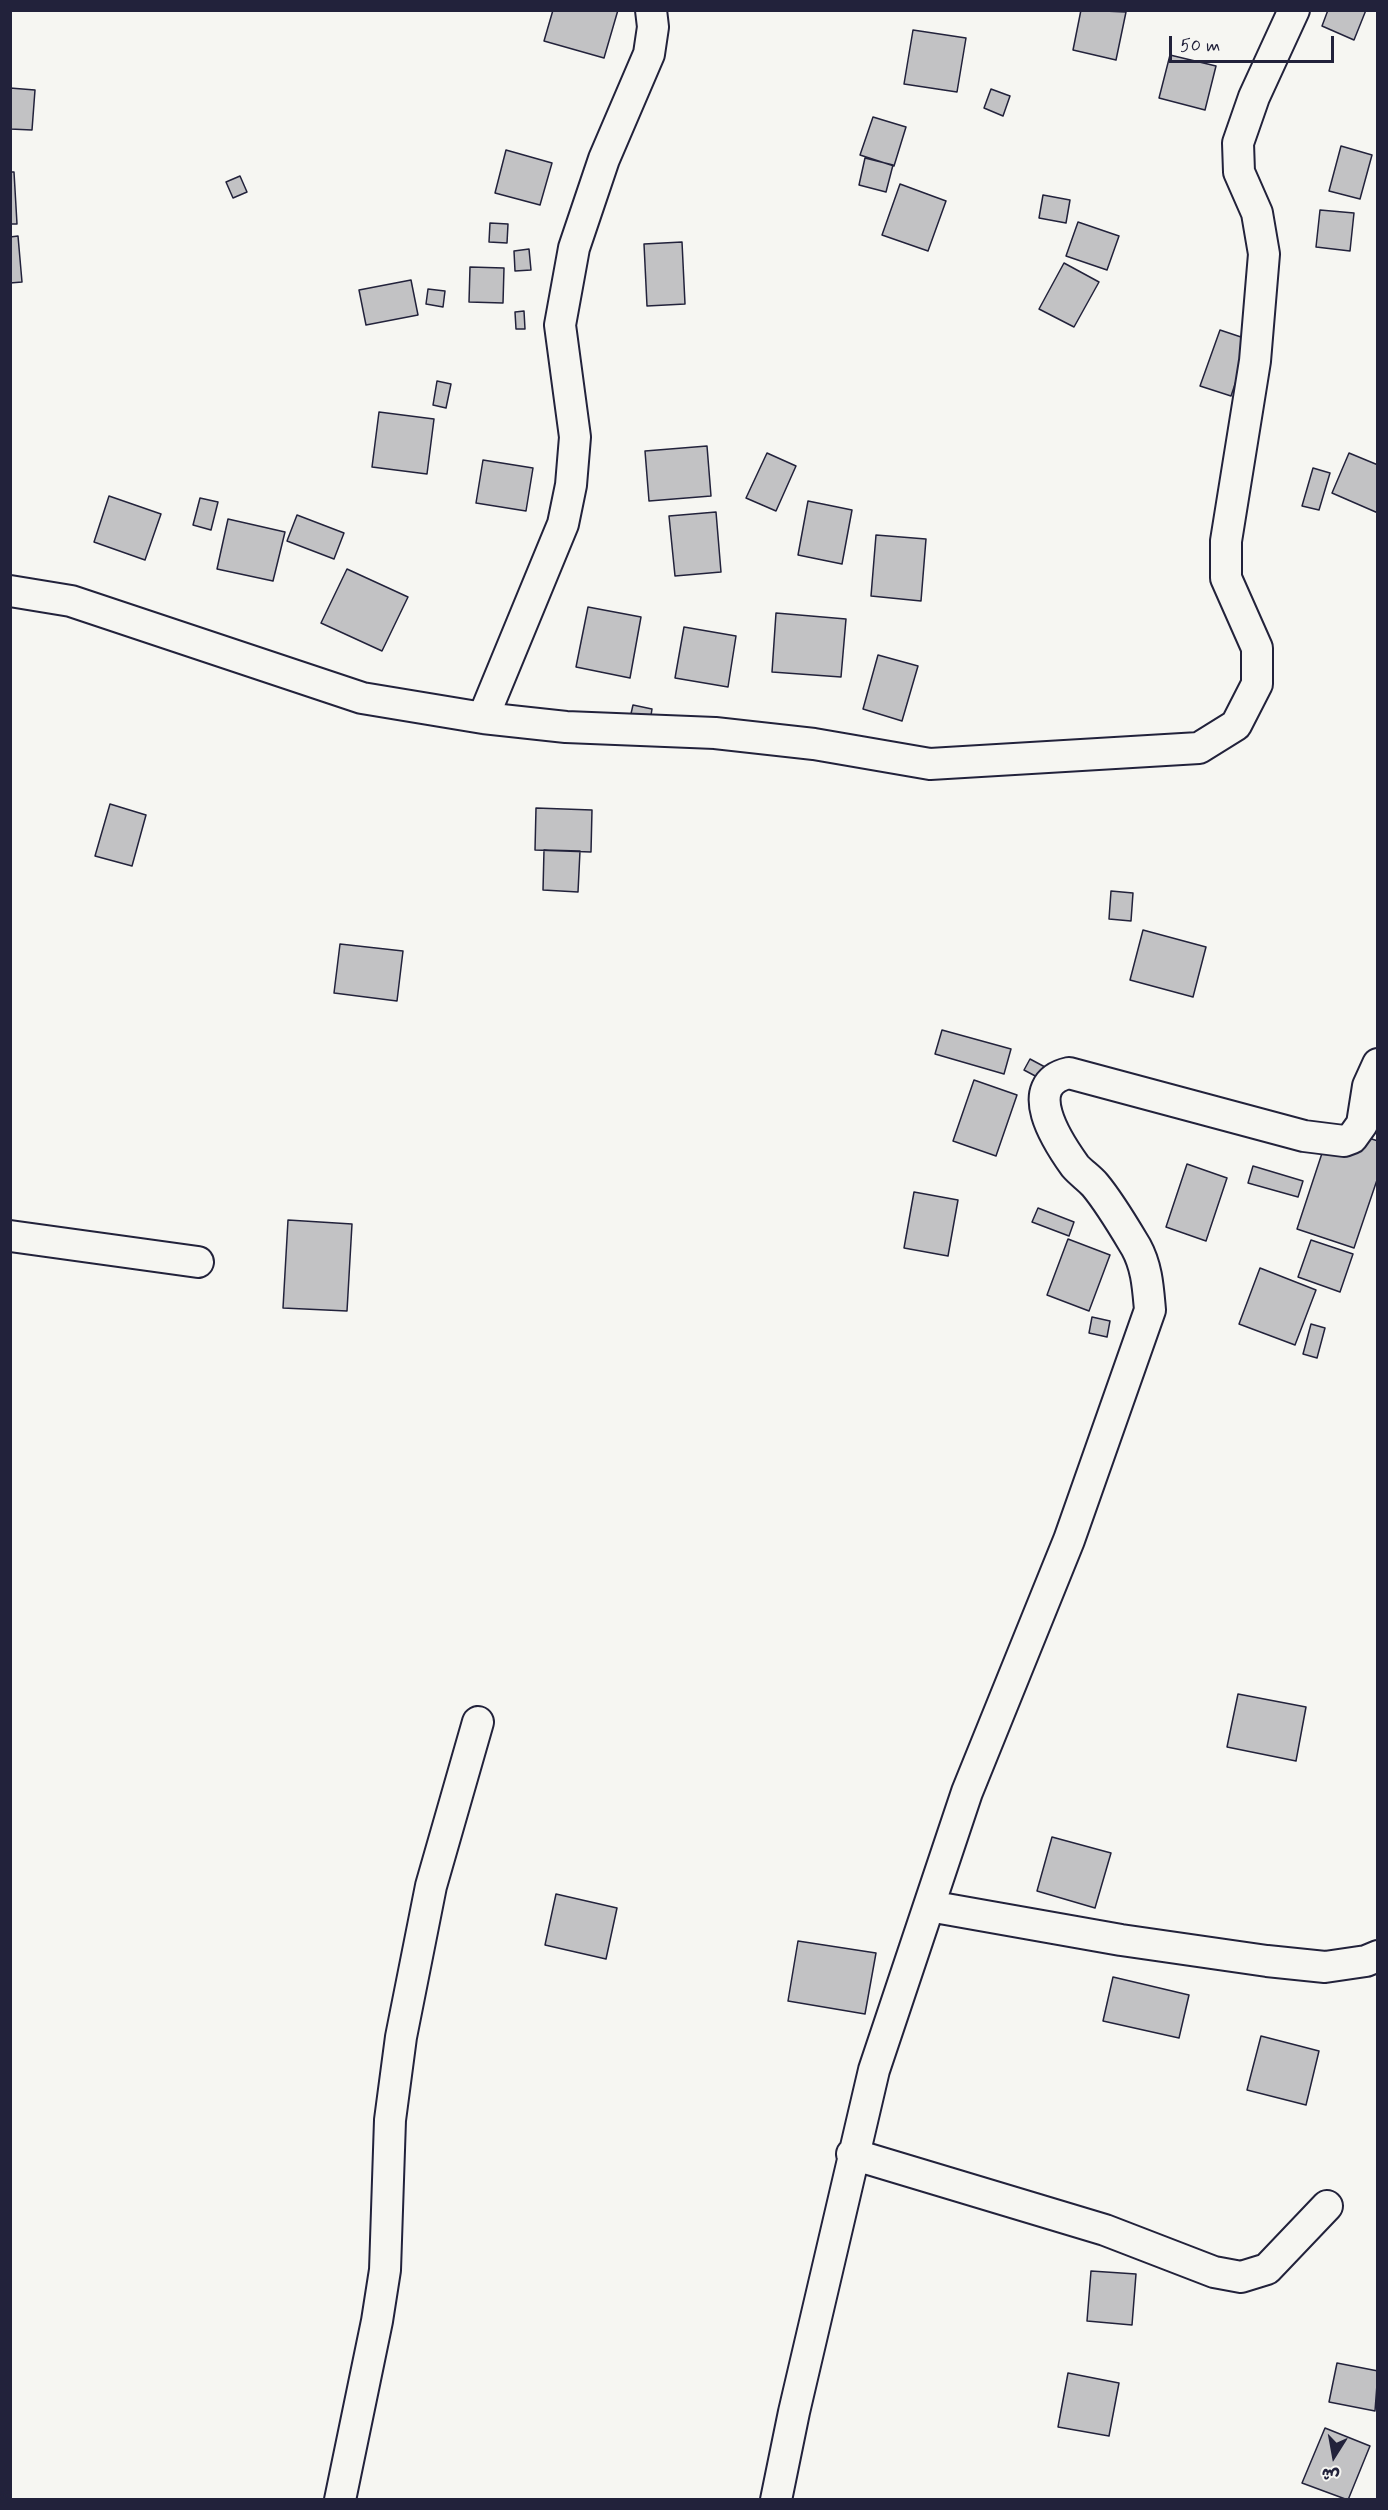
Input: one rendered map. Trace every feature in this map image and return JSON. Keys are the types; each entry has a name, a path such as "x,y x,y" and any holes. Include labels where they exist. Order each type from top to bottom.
{"street":[{"path":"483,718 563,524 571,485 575,437 560,325 574,248 596,181 649,54 653,27 651,10"},
{"path":"10,591 71,601 362,698 483,718 566,727 715,733 814,744 930,764 1199,748 1236,726 1257,684 1257,648 1226,578 1226,541 1255,361 1264,254 1257,213 1239,172 1238,143 1254,97 1294,10"},
{"path":"776,2499 852,2154 874,2070 967,1792 1069,1540 1150,1310 1148,1280 1137,1249 1095,1185 1076,1168 1047,1122 1045,1099 1048,1083 1055,1076 1069,1073 1304,1136 1344,1141 1352,1138 1362,1124 1368,1086 1377,1064"},
{"path":"10,1236 198,1262"},
{"path":"340,2499 385,2270 390,2120 401,2037 431,1886 478,1722"},
{"path":"929,1906 1121,1940 1267,1961 1325,1967 1366,1961 1377,1956"},
{"path":"852,2154 1105,2230 1214,2272 1241,2277 1268,2269 1327,2206"}],"building":[{"path":"553,10 618,10 604,58 544,41"},
{"path":"1081,10 1126,12 1116,60 1073,50"},
{"path":"1328,10 1366,10 1354,40 1322,26"},
{"path":"913,30 966,38 957,92 904,84"},
{"path":"1170,55 1216,66 1205,110 1159,98"},
{"path":"10,88 35,90 32,130 10,129"},
{"path":"991,89 1010,96 1003,116 984,108"},
{"path":"873,117 906,127 894,166 860,155"},
{"path":"1341,146 1372,155 1360,199 1329,191"},
{"path":"506,150 552,163 540,205 495,193"},
{"path":"865,158 893,165 886,192 859,185"},
{"path":"10,172 14,172 17,224 10,224"},
{"path":"240,176 247,192 233,198 226,182"},
{"path":"900,184 946,201 928,251 882,235"},
{"path":"1043,195 1070,200 1066,223 1039,218"},
{"path":"1320,210 1354,213 1350,251 1316,247"},
{"path":"1078,222 1119,236 1107,270 1066,256"},
{"path":"490,223 508,224 507,243 489,242"},
{"path":"18,236 22,282 10,283 10,237"},
{"path":"682,242 685,304 647,306 644,244"},
{"path":"529,249 531,270 515,271 514,251"},
{"path":"1064,263 1099,282 1074,327 1039,309"},
{"path":"470,267 504,268 503,303 469,302"},
{"path":"411,280 418,315 366,325 359,290"},
{"path":"428,289 445,291 443,307 426,304"},
{"path":"524,311 525,329 516,329 515,312"},
{"path":"1220,330 1250,340 1231,396 1200,386"},
{"path":"437,381 451,384 446,408 433,405"},
{"path":"379,412 434,419 427,474 372,467"},
{"path":"707,446 711,496 649,501 645,451"},
{"path":"767,453 796,466 776,511 746,498"},
{"path":"1349,453 1378,465 1378,513 1332,493"},
{"path":"483,460 533,468 526,511 476,503"},
{"path":"1313,468 1330,473 1319,510 1302,506"},
{"path":"109,496 161,514 145,560 94,542"},
{"path":"200,498 218,502 211,530 193,525"},
{"path":"808,501 852,510 842,564 798,555"},
{"path":"716,512 721,572 675,576 669,516"},
{"path":"297,515 344,533 334,559 287,541"},
{"path":"228,519 285,532 273,581 217,569"},
{"path":"876,535 926,539 921,601 871,596"},
{"path":"347,569 408,597 382,651 321,623"},
{"path":"588,607 641,617 630,678 576,667"},
{"path":"776,613 846,619 841,677 772,672"},
{"path":"684,627 736,636 728,687 675,678"},
{"path":"878,655 918,666 902,721 863,709"},
{"path":"633,705 652,709 650,722 630,718"},
{"path":"110,804 146,815 132,866 95,856"},
{"path":"536,808 592,810 591,852 535,850"},
{"path":"544,850 580,851 578,892 543,890"},
{"path":"1111,891 1133,893 1131,921 1109,919"},
{"path":"1143,930 1206,947 1193,997 1130,980"},
{"path":"340,944 403,951 397,1001 334,993"},
{"path":"942,1030 1011,1049 1004,1074 935,1054"},
{"path":"1030,1059 1045,1067 1039,1078 1024,1070"},
{"path":"974,1080 1017,1095 996,1156 953,1141"},
{"path":"1331,1126 1378,1141 1378,1177 1354,1248 1297,1229"},
{"path":"1187,1164 1227,1178 1206,1241 1166,1227"},
{"path":"1253,1166 1303,1181 1298,1197 1248,1183"},
{"path":"914,1192 958,1200 948,1256 904,1248"},
{"path":"1038,1208 1074,1222 1069,1236 1032,1222"},
{"path":"288,1220 352,1224 347,1311 283,1308"},
{"path":"1068,1239 1110,1255 1089,1311 1047,1295"},
{"path":"1311,1240 1353,1254 1340,1292 1298,1277"},
{"path":"1260,1268 1316,1290 1295,1345 1239,1324"},
{"path":"1092,1317 1110,1321 1107,1337 1089,1333"},
{"path":"1311,1324 1325,1328 1317,1358 1303,1354"},
{"path":"1238,1694 1306,1707 1296,1761 1227,1747"},
{"path":"1052,1837 1111,1853 1095,1908 1037,1891"},
{"path":"556,1894 617,1908 606,1959 545,1945"},
{"path":"798,1941 876,1953 865,2014 788,2001"},
{"path":"1113,1977 1189,1995 1179,2038 1103,2021"},
{"path":"1261,2036 1319,2051 1306,2105 1247,2090"},
{"path":"1091,2271 1136,2274 1132,2325 1087,2321"},
{"path":"1337,2363 1378,2371 1375,2411 1329,2402"},
{"path":"1068,2373 1119,2383 1109,2436 1058,2427"},
{"path":"1325,2428 1370,2446 1348,2500 1302,2483"}]}
